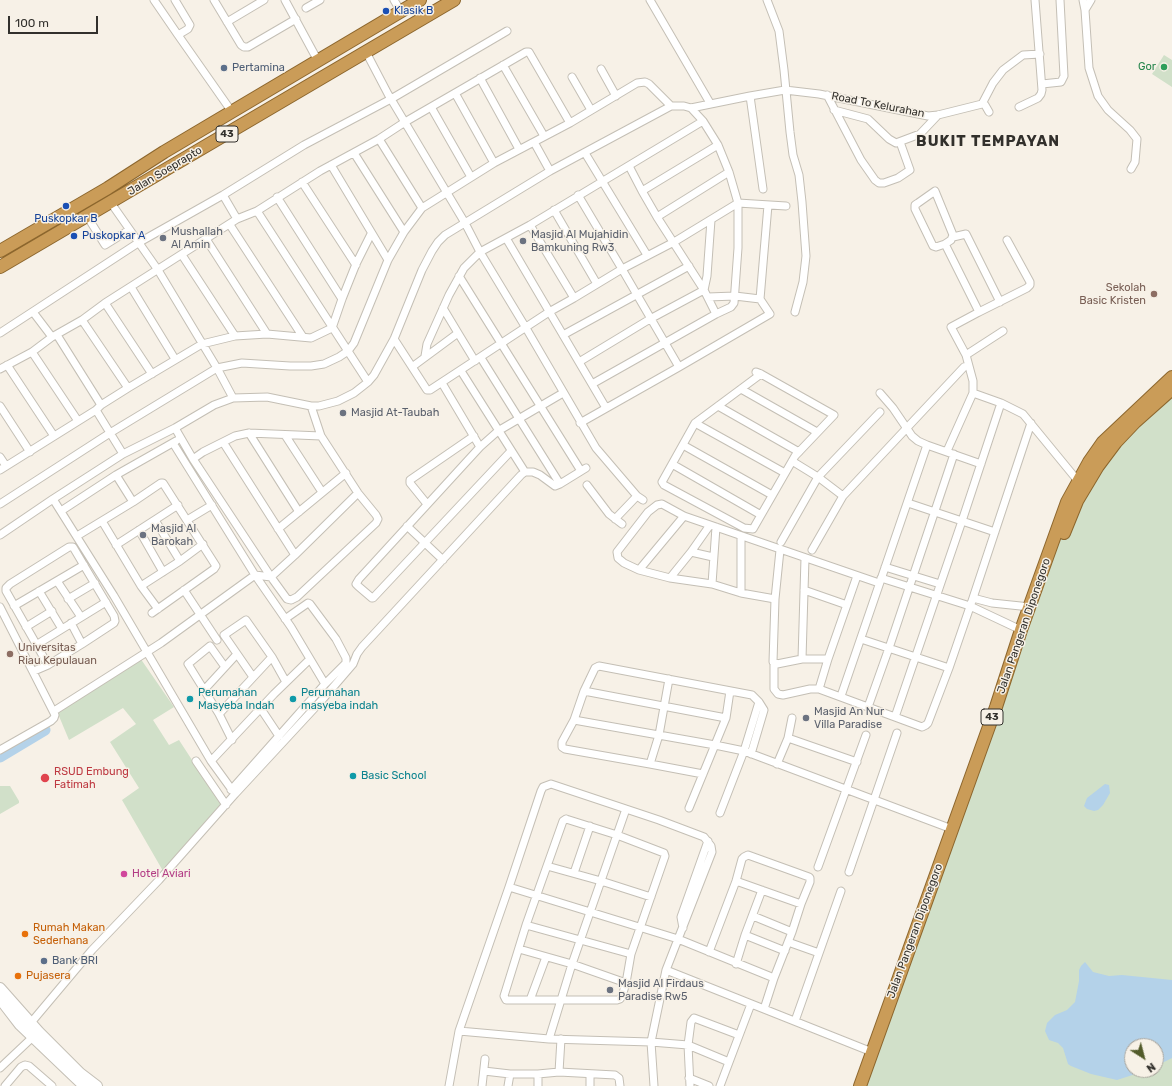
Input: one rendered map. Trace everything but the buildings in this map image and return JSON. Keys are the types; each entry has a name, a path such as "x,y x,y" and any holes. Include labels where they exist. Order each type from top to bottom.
{"highway":[{"name":"Jalan Soeprapto","path":"0,267 454,0"},
{"name":"Jalan Soeprapto","path":"0,251 108,188 164,152 400,12 414,1"},
{"name":"Jalan Pangeran Diponegoro","path":"860,1086 996,707 1021,630 1067,502 1089,462 1103,442 1172,377"},
{"name":"Jalan Pangeran Diponegoro","path":"866,1086 934,902 1055,555 1077,501 1098,466 1116,442 1135,422 1172,389"}],"main road":[{"path":"0,988 27,1026"},
{"path":"0,999 36,1035 80,1085"},
{"path":"36,1035 97,1086"}],"street":[{"path":"154,0 232,112"},
{"path":"175,0 190,24 188,28 178,35"},
{"path":"214,0 241,45 246,48 296,19"},
{"path":"227,22 264,0"},
{"path":"285,0 318,61"},
{"path":"306,8 320,0"},
{"path":"394,0 400,12"},
{"path":"650,0 710,103"},
{"path":"767,0 779,31 793,155 799,175 802,202 806,256 803,282 795,312"},
{"path":"1019,108 1038,98 1041,94 1042,84 1040,54 1034,0"},
{"path":"1042,84 1061,82 1064,76 1060,0"},
{"path":"1083,0 1089,68 1098,96 1108,110 1130,130 1137,139 1135,162 1131,169"},
{"path":"1085,10 1091,0"},
{"path":"0,333 138,243 223,196 304,145 391,99 506,31"},
{"path":"366,52 391,99 465,223 480,252 526,328 580,423 596,448 640,498 616,519"},
{"path":"0,369 32,352 54,336 82,320 105,303 230,225 237,219 257,211 302,182 379,139 405,122 526,52 528,52 570,123"},
{"path":"989,112 985,105 982,104 993,83 1003,70 1023,56 1029,54 1040,54"},
{"path":"503,65 544,136"},
{"path":"601,69 616,96"},
{"path":"572,77 591,110"},
{"path":"480,78 519,149"},
{"path":"0,504 110,433 217,368 242,363 311,366 324,364 339,357 348,351 354,343 388,260 404,232 422,208 494,163 570,123 637,83 645,82 649,84 671,106"},
{"name":"Road To Kelurahan","path":"691,108 710,103 785,90 827,95 928,116 982,104"},
{"path":"455,93 494,163"},
{"path":"827,95 861,160 875,180 879,183 884,183 898,178 910,170 900,142"},
{"path":"750,96 763,189"},
{"path":"0,535 123,454 176,428 214,405 234,398 267,397 310,406 319,406 338,401 354,393 374,375 394,339 422,270 432,251 445,235 550,171 671,106 684,106 691,108 703,121 718,145 729,172 738,203 738,248 733,305 592,384"},
{"path":"431,107 471,177"},
{"path":"834,110 863,117 872,122 893,142 896,143 920,134 938,115"},
{"path":"425,356 427,344 459,276 480,252 530,225 703,121"},
{"path":"379,139 422,208"},
{"path":"534,142 550,171"},
{"path":"642,190 718,145"},
{"path":"354,153 404,232"},
{"path":"586,153 647,255"},
{"path":"331,165 371,234 388,260"},
{"path":"629,166 657,217 704,290 716,314"},
{"path":"657,217 729,172"},
{"path":"302,182 356,265"},
{"path":"953,237 935,190 916,205 915,210 933,246 936,247 945,244 952,240 953,237 966,234 1000,302"},
{"path":"578,195 679,367"},
{"path":"223,196 237,219"},
{"path":"277,197 342,299"},
{"path":"111,202 158,270 234,398"},
{"path":"394,339 427,390 430,390 549,312 622,269 674,242 738,203 786,206"},
{"path":"760,299 768,205"},
{"path":"554,210 597,284"},
{"path":"257,211 368,382"},
{"path":"87,216 105,245 130,230"},
{"path":"579,362 650,319 704,290 707,276 711,220"},
{"path":"230,225 303,337"},
{"path":"530,225 574,298"},
{"path":"0,457 3,468 128,388 202,344 235,336 267,334 311,338 332,328 356,265 371,234"},
{"path":"506,238 606,408"},
{"path":"206,239 267,334"},
{"path":"868,707 934,513 951,452 973,392 973,381 966,355 951,327 1027,288 1030,285 1030,282 1007,240"},
{"path":"945,244 979,312"},
{"path":"182,254 235,336"},
{"path":"563,335 689,266"},
{"path":"233,792 322,700 353,664 362,647 524,472 534,472 553,486 560,484 583,470 500,344 459,276"},
{"path":"132,286 175,359"},
{"path":"580,423 770,314 770,311 760,299 734,296 708,297"},
{"path":"105,303 152,374"},
{"path":"443,308 458,333 519,418 560,484"},
{"path":"33,312 54,336 98,408 110,433 123,454"},
{"path":"82,320 128,388"},
{"path":"966,355 1003,331"},
{"path":"412,367 458,333"},
{"path":"32,352 78,421"},
{"path":"7,365 54,436"},
{"path":"812,550 843,496 964,368"},
{"path":"461,370 524,472"},
{"path":"759,373 834,415 792,461 753,529 744,528 664,485 662,482 695,422 741,389 759,373"},
{"path":"442,383 480,447"},
{"path":"741,389 817,432"},
{"path":"973,392 1001,403 1022,414 1078,481"},
{"path":"511,451 373,598 356,584 480,447 498,431 563,393"},
{"path":"880,393 918,441 981,464"},
{"path":"895,717 1001,403"},
{"path":"0,406 30,452"},
{"path":"176,428 194,459 271,577 287,599 294,600 378,519 358,493 321,436 310,406"},
{"path":"718,406 799,452"},
{"path":"781,542 818,477 880,412"},
{"path":"695,422 785,472"},
{"path":"780,550 772,659 774,663 775,692 783,695 810,689 819,689 895,717 922,726 926,725 949,668 1031,423"},
{"path":"194,459 235,436 249,433 321,436"},
{"path":"249,433 299,512"},
{"path":"285,435 322,492"},
{"path":"427,504 410,483 410,480 474,436"},
{"path":"61,511 116,475 181,438"},
{"path":"223,442 295,555"},
{"path":"173,443 325,684"},
{"path":"683,445 772,495"},
{"path":"841,696 927,445"},
{"path":"792,461 818,477 843,496"},
{"path":"672,464 761,515"},
{"path":"278,529 346,473"},
{"path":"116,475 133,502"},
{"path":"77,536 161,483 165,485 216,566 214,569 155,611 102,521"},
{"path":"587,485 608,514 622,524"},
{"path":"54,711 146,652 255,575 271,577 358,493"},
{"path":"53,499 77,536 211,761 233,792"},
{"path":"908,503 934,513 995,532"},
{"path":"776,599 741,593 712,584 670,578 639,570 624,563 618,558 617,552 648,512 657,505 662,504 684,516 857,576 909,587 970,606 1021,630"},
{"path":"116,545 178,505"},
{"path":"187,520 212,505"},
{"path":"639,570 684,516"},
{"path":"155,520 180,561"},
{"path":"407,526 443,560"},
{"path":"670,578 713,526"},
{"path":"712,584 714,557 713,526"},
{"path":"140,530 163,572"},
{"path":"741,536 741,593"},
{"path":"141,586 203,544"},
{"path":"34,671 48,665 115,622 115,619 106,602 73,547 69,547 7,586 6,591 48,665"},
{"path":"691,552 714,557"},
{"path":"802,659 806,558"},
{"path":"14,606 84,565"},
{"path":"885,567 940,584"},
{"path":"819,689 857,576"},
{"path":"57,581 81,618"},
{"path":"68,598 95,583"},
{"path":"184,590 200,615 220,638 237,654 253,677"},
{"path":"804,590 847,604"},
{"path":"39,591 62,629"},
{"path":"973,598 992,603 1030,607"},
{"path":"36,645 106,602"},
{"path":"27,1026 92,950 159,880 226,805 233,792 279,736 325,684 346,663 347,660 336,639 309,603 285,619"},
{"path":"0,607 34,671 54,711 55,717 51,721 0,750"},
{"path":"26,627 52,611"},
{"path":"232,740 188,664 220,638 246,620 272,657 286,682"},
{"path":"71,624 82,644"},
{"path":"861,639 949,668"},
{"path":"210,646 225,667"},
{"path":"204,690 237,654"},
{"path":"218,714 272,657"},
{"path":"211,761 286,682 310,659"},
{"path":"774,663 802,659 828,659"},
{"path":"703,774 565,749 562,747 562,742 574,720 593,670 597,666 752,695 759,702 764,710 747,753 720,813"},
{"path":"650,764 659,735 669,679"},
{"path":"584,691 726,718"},
{"path":"689,808 726,718 730,691"},
{"path":"260,709 279,736"},
{"path":"777,764 788,738 792,718"},
{"path":"574,720 715,745 747,753 952,829"},
{"path":"849,872 898,734"},
{"path":"818,867 866,735"},
{"path":"788,738 857,762"},
{"path":"196,761 226,805"},
{"path":"449,1086 458,1031 543,787 547,784 551,784 704,837 711,846 712,852 666,970 651,1042 654,1086"},
{"path":"549,1039 572,964 626,810"},
{"path":"569,819 617,835 664,853 665,856 631,954 622,996 620,999 560,1001 508,1000 504,996 526,925 564,820 569,819"},
{"path":"574,873 590,826"},
{"path":"710,952 736,881 742,859 746,855 808,876 811,880 774,978 764,1009"},
{"path":"547,866 651,897"},
{"path":"736,881 801,904"},
{"path":"509,887 678,939 736,964 774,978"},
{"path":"736,964 762,890"},
{"path":"795,1021 841,891"},
{"path":"752,916 792,932"},
{"path":"526,925 631,954"},
{"path":"745,935 785,951"},
{"path":"788,942 819,953"},
{"path":"519,949 572,964 626,983"},
{"path":"530,1000 546,957"},
{"path":"666,970 872,1052"},
{"path":"720,1086 751,1004"},
{"path":"690,1086 688,1045 692,1020 694,1018 739,1035"},
{"path":"458,1031 549,1039 651,1042 688,1045 729,1062"},
{"path":"0,1068 36,1035"},
{"path":"559,1072 561,1039"},
{"path":"482,1086 485,1059"},
{"path":"5,1086 21,1067 25,1065 30,1066 52,1086"},
{"path":"484,1071 510,1074 559,1072 617,1076 620,1086"},
{"path":"508,1086 510,1074"},
{"path":"538,1074 538,1086"},
{"path":"590,1074 590,1086"},
{"path":"689,1078 709,1086"}],"green space":[{"name":"Gor","path":"1164,55 1172,60 1172,87 1152,74"},
{"path":"1172,386 1172,1086 866,1086 1061,532 1080,489"},
{"path":"138,655 174,707 153,720 169,745 179,740 222,806 163,871 122,800 139,788 110,742 136,724 123,708 69,740 56,709"},
{"path":"0,786 10,786 19,803 0,814"}],"water":[{"path":"1105,784 1109,785 1110,793 1103,805 1098,810 1094,811 1087,809 1084,806 1087,798"},
{"path":"1085,962 1093,972 1109,976 1122,975 1172,980 1172,1058 1164,1062 1164,1038 1124,1038 1124,1078 1117,1080 1091,1074 1068,1064 1063,1048 1058,1043 1049,1040 1045,1031 1047,1023 1055,1015 1067,1010 1075,1002 1079,981 1079,970"}],"waterway":[{"path":"0,757 45,730"}],"place":[{"name":"Klasik B","path":"386,11"},
{"name":"Gor","path":"1164,67"},
{"name":"Pertamina","path":"224,68"},
{"name":"Puskopkar B","path":"66,206"},
{"name":"Puskopkar A","path":"74,236"},
{"name":"Mushallah Al Amin","path":"163,238"},
{"name":"Masjid Al Mujahidin Bamkuning Rw3","path":"523,241"},
{"name":"Sekolah Basic Kristen","path":"1154,294"},
{"name":"Masjid At-Taubah","path":"343,413"},
{"name":"Masjid Al Barokah","path":"143,535"},
{"name":"Universitas Riau Kepulauan","path":"10,654"},
{"name":"Perumahan Masyeba Indah","path":"190,699"},
{"name":"Perumahan masyeba indah","path":"293,699"},
{"name":"Masjid An Nur Villa Paradise","path":"806,718"},
{"name":"Basic School","path":"353,776"},
{"name":"RSUD Embung Fatimah","path":"45,778"},
{"name":"Hotel Aviari","path":"124,874"},
{"name":"Rumah Makan Sederhana","path":"25,934"},
{"name":"Bank BRI","path":"44,961"},
{"name":"Pujasera","path":"18,976"},
{"name":"Masjid Al Firdaus Paradise Rw5","path":"610,990"}],"district":[{"name":"BUKIT TEMPAYAN","path":"988,142"}]}
